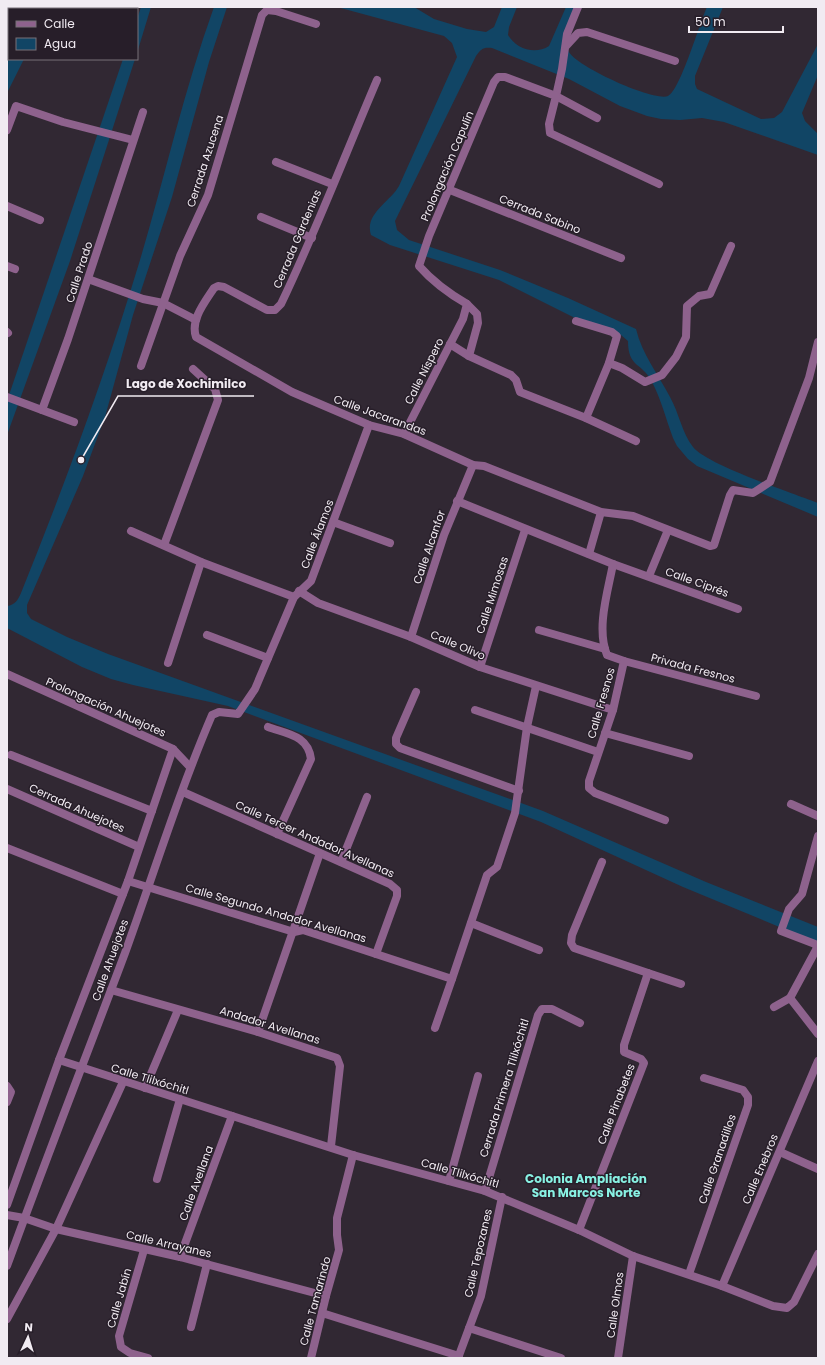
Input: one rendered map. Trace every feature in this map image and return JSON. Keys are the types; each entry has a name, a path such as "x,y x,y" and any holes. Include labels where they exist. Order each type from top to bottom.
{"street":[{"path":"578,7 567,34 556,96 549,124 550,133 659,184"},
{"name":"Cerrada Azucena","path":"141,366 180,256 208,195 262,15 267,10 276,11 316,24"},
{"path":"565,47 578,33 587,32 675,61"},
{"name":"Prolongación Capulín","path":"467,304 449,293 430,278 419,266 429,236 450,190 494,82 498,77 505,77 556,96"},
{"name":"Cerrada Gardenias","path":"196,320 214,288 218,286 224,287 267,310 275,310 281,304 312,238 332,184 377,80"},
{"path":"556,96 597,118"},
{"path":"7,130 16,106 63,122 134,140"},
{"name":"Calle Prado","path":"42,410 88,279 143,112"},
{"path":"276,162 332,184"},
{"name":"Cerrada Sabino","path":"450,190 621,258"},
{"path":"7,206 40,220"},
{"path":"261,217 312,238"},
{"path":"609,363 622,368 645,382 662,375 676,357 686,337 687,306 698,296 710,294 731,246"},
{"path":"7,266 15,270"},
{"path":"88,279 143,299 163,303 196,320"},
{"path":"467,304 477,314 478,323 469,356"},
{"name":"Calle Níspero","path":"404,434 463,319 467,304"},
{"name":"Calle Jacarandas","path":"196,320 193,329 196,337 292,392 369,425 404,434 473,465 484,466 601,512 633,516 668,530"},
{"path":"576,321 612,332 617,336 609,363 586,418"},
{"path":"668,530 703,544 714,545 730,495 734,490 753,493 770,482 809,378 818,342"},
{"path":"450,344 469,356 511,375 516,380 520,392 586,418 636,441"},
{"path":"131,531 164,545 218,400 215,389 193,369"},
{"path":"7,397 74,422"},
{"name":"Calle Álamos","path":"255,689 297,594 311,581 369,425"},
{"name":"Calle Alcanfor","path":"411,637 444,535 473,465"},
{"path":"457,501 525,530 589,554 601,512"},
{"path":"333,522 390,543"},
{"name":"Calle Mimosas","path":"480,667 525,530"},
{"name":"Calle Ciprés","path":"649,576 668,530"},
{"name":"Calle Olivo","path":"164,545 201,562 297,594 411,637 480,667 613,710"},
{"name":"Calle Ciprés","path":"589,554 738,609"},
{"path":"168,663 201,562"},
{"path":"539,630 605,649 604,618 613,564"},
{"path":"207,635 268,658"},
{"name":"Calle Fresnos","path":"605,649 607,655 624,661 613,710 598,752 589,788 595,793 666,820"},
{"name":"Privada Fresnos","path":"624,661 756,696"},
{"name":"Prolongación Ahuejotes","path":"7,674 173,749 190,767"},
{"path":"434,1028 488,875 497,867 515,813 527,727 536,686"},
{"name":"Calle Ahuejotes","path":"7,1266 149,887 183,792 190,767 212,715 219,712 238,714 255,689"},
{"path":"416,692 396,738 396,744 400,748 518,794"},
{"path":"475,710 598,752"},
{"path":"268,728 303,740 310,750 311,759 277,834"},
{"path":"605,733 689,756"},
{"name":"Calle Ahuejotes","path":"7,1205 59,1060 128,881 173,749"},
{"path":"11,755 152,811"},
{"name":"Cerrada Ahuejotes","path":"7,790 139,847"},
{"name":"Calle Tercer Andador Avellanas","path":"183,792 390,884 397,890 397,896 376,954"},
{"path":"341,862 367,797"},
{"path":"791,804 818,816"},
{"path":"774,1007 790,998 818,948 815,944 781,931 789,909 802,894 818,836"},
{"path":"7,848 123,894"},
{"path":"258,1032 294,932 320,853"},
{"path":"602,862 572,935 571,943 574,948 681,984"},
{"name":"Calle Segundo Andador Avellanas","path":"128,881 294,932 303,930 452,979"},
{"path":"471,923 539,950"},
{"name":"Calle Pinabetes","path":"579,1230 644,1063 641,1059 624,1052 624,1045 648,973"},
{"name":"Andador Avellanas","path":"111,990 258,1032 337,1058 340,1066 331,1146"},
{"path":"790,998 818,1034"},
{"name":"Cerrada Primera Tlilxóchitl","path":"485,1191 538,1015 542,1009 552,1009 580,1023"},
{"path":"145,1088 178,1010"},
{"name":"Calle Tlilxóchitl","path":"59,1060 123,1082 331,1146 353,1155 485,1191 579,1230 633,1256 689,1274 773,1306 787,1308 794,1302 818,1254"},
{"name":"Calle Enebros","path":"722,1286 818,1061"},
{"path":"449,1181 478,1076"},
{"name":"Calle Granadillos","path":"689,1274 748,1105 748,1097 743,1090 704,1078"},
{"path":"7,1319 56,1230 123,1082"},
{"path":"7,1086 11,1092 7,1102"},
{"path":"157,1179 180,1099"},
{"name":"Calle Avellana","path":"180,1257 232,1116"},
{"path":"780,1152 818,1169"},
{"name":"Calle Tamarindo","path":"311,1358 339,1250 337,1218 353,1155"},
{"name":"Calle Tepozanes","path":"458,1357 481,1296 502,1197"},
{"name":"Calle Arrayanes","path":"7,1215 24,1218 56,1230 180,1257 326,1296"},
{"name":"Calle Jabín","path":"144,1250 119,1336 121,1347 130,1353 148,1358"},
{"name":"Calle Olmos","path":"618,1358 633,1256"},
{"path":"191,1327 207,1264"},
{"path":"322,1313 458,1357"},
{"path":"469,1328 561,1358"}],"water":[{"path":"141,7 151,7 138,50 138,16"},
{"path":"214,7 227,7 209,62 172,197 133,315 105,417 83,476 27,605 27,613 31,619 67,637 108,654 543,811 706,882 818,927 818,943 683,887 541,822 228,706 111,679 82,667 7,628 7,606 16,602 21,593 69,470 127,302 193,70"},
{"path":"337,7 414,7 434,19 467,29 486,32 494,27 502,7 517,7 509,27 508,35 511,40 521,47 538,50 549,46 566,7 582,7 572,28 568,41 568,50 573,57 598,73 631,88 660,96 668,96 673,91 684,70 707,7 723,7 695,76 695,84 697,89 761,119 774,118 782,112 818,44 818,75 802,113 805,121 818,134 818,155 724,122 702,118 680,120 661,119 647,116 620,106 569,79 492,48 484,48 476,56 395,221 397,230 409,240 500,270 568,298 636,329 642,347 670,397 686,436 693,447 701,454 732,470 818,503 818,517 697,466 688,459 677,446 673,438 661,402 652,382 644,371 633,361 630,356 628,341 621,335 581,321 499,280 390,245 371,235 371,221 374,214 399,186 457,57 452,43 444,36"},
{"path":"9,60 24,60 7,93 7,64"},
{"path":"123,60 135,60 70,261 7,435 7,401"}],"place":[{"name":"Lago de Xochimilco","path":"81,460"}],"district":[{"name":"Colonia Ampliación San Marcos Norte","path":"586,1185"}]}
